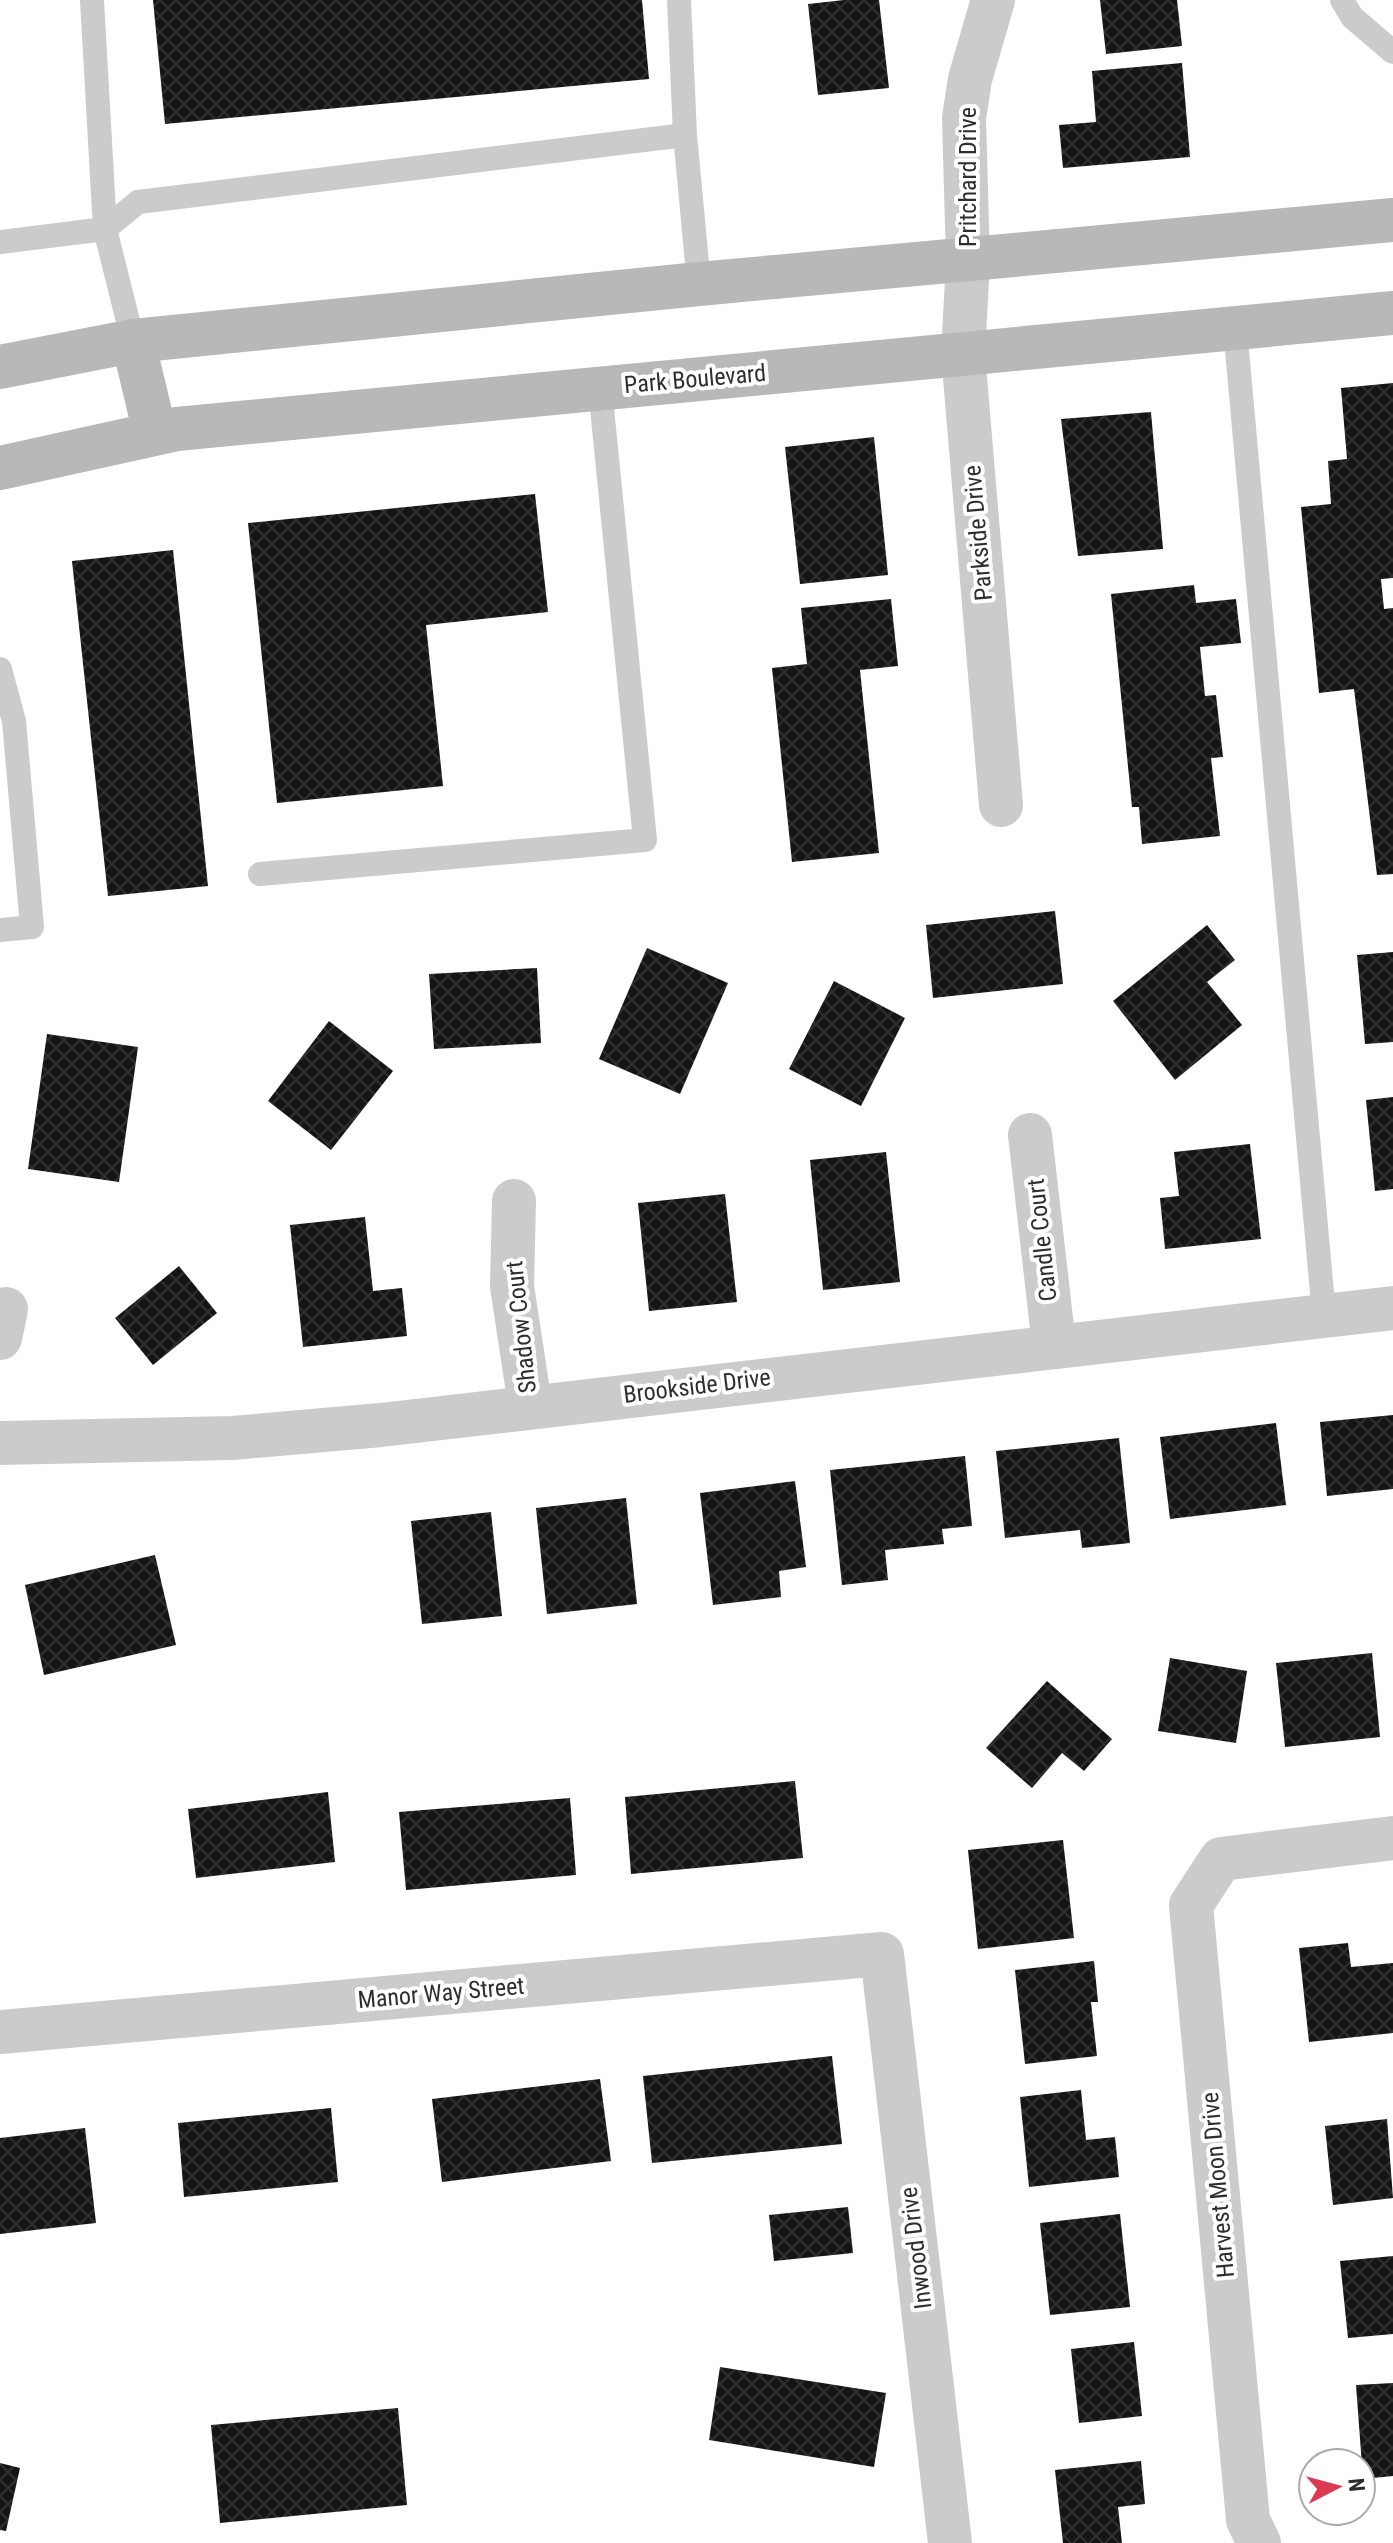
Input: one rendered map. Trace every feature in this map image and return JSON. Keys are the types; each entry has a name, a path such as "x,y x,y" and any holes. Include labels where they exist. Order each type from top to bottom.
{"main road":[{"path":"0,367 133,341 699,284 1393,220"},
{"name":"Park Boulevard","path":"0,468 155,433 1393,313"},
{"path":"133,341 155,433"}],"street":[{"name":"Pritchard Drive","path":"968,261 964,118 970,79 993,0"},
{"name":"Parkside Drive","path":"968,261 963,354 1001,805"},
{"name":"Candle Court","path":"1030,1135 1054,1345"},
{"name":"Shadow Court","path":"514,1201 512,1286 530,1405"},
{"name":"Brookside Drive","path":"0,1443 233,1438 381,1425 530,1405 1393,1308"},
{"name":"Harvest Moon Drive","path":"1254,2531 1191,1905 1221,1859 1393,1838"},
{"name":"Manor Way Street","path":"0,2032 882,1954"},
{"name":"Inwood Drive","path":"882,1954 950,2543"}],"lane":[{"path":"92,0 105,229 133,341"},
{"path":"679,0 685,135 699,284"},
{"path":"1342,0 1352,17 1393,52"},
{"path":"0,242 105,229 138,202 685,135"},
{"path":"1235,328 1324,1315"},
{"path":"260,874 645,840 600,388"},
{"path":"0,669 14,721 32,927 0,930"}],"building":[{"path":"153,0 642,0 649,79 165,124"},
{"path":"879,0 889,88 818,95 808,4"},
{"path":"1100,0 1177,0 1182,46 1106,54"},
{"path":"1182,63 1190,157 1063,168 1059,125 1096,122 1092,71"},
{"path":"1393,383 1393,578 1381,579 1384,609 1393,608 1393,874 1377,875 1354,689 1319,693 1301,507 1331,504 1328,461 1347,459 1341,388"},
{"path":"1151,412 1163,549 1078,556 1061,419"},
{"path":"874,437 888,575 800,584 785,447"},
{"path":"535,494 548,612 426,625 443,786 277,803 248,523"},
{"path":"173,550 208,886 108,896 72,561"},
{"path":"1194,585 1196,603 1236,599 1241,643 1200,647 1205,696 1216,695 1223,757 1211,758 1220,836 1142,844 1139,807 1132,807 1111,594"},
{"path":"891,599 898,666 860,670 879,853 792,862 772,668 807,664 801,608"},
{"path":"1055,911 1063,984 933,998 926,925"},
{"path":"1207,925 1235,960 1207,982 1242,1025 1175,1080 1113,1001"},
{"path":"647,948 728,983 680,1094 599,1059"},
{"path":"1393,952 1393,1042 1365,1044 1357,955"},
{"path":"537,968 541,1043 434,1049 429,974"},
{"path":"834,981 905,1018 861,1106 789,1069"},
{"path":"329,1021 393,1071 331,1150 268,1101"},
{"path":"47,1034 138,1047 119,1182 28,1169"},
{"path":"1393,1097 1393,1189 1375,1191 1366,1100"},
{"path":"1250,1144 1261,1239 1165,1249 1160,1198 1179,1196 1174,1152"},
{"path":"886,1152 900,1282 823,1290 810,1160"},
{"path":"725,1194 737,1302 649,1311 638,1203"},
{"path":"365,1217 373,1291 402,1288 407,1336 303,1347 290,1225"},
{"path":"179,1266 217,1313 153,1365 115,1318"},
{"path":"1393,1415 1393,1489 1327,1496 1320,1422"},
{"path":"1276,1423 1286,1505 1170,1519 1160,1437"},
{"path":"1119,1438 1130,1543 1082,1548 1080,1530 1005,1538 996,1451"},
{"path":"965,1456 972,1526 942,1529 944,1544 885,1550 888,1580 842,1585 830,1470"},
{"path":"795,1481 806,1567 779,1571 781,1597 713,1605 700,1493"},
{"path":"626,1498 637,1604 547,1614 536,1508"},
{"path":"491,1512 502,1616 422,1624 411,1521"},
{"path":"155,1555 176,1645 44,1675 25,1585"},
{"path":"1372,1653 1380,1737 1285,1747 1276,1663"},
{"path":"1170,1658 1247,1671 1236,1743 1158,1731"},
{"path":"1047,1681 1112,1739 1084,1771 1062,1753 1032,1788 986,1748"},
{"path":"795,1781 803,1858 631,1874 625,1797"},
{"path":"328,1792 335,1862 196,1878 188,1809"},
{"path":"570,1798 576,1875 406,1890 399,1812"},
{"path":"1063,1840 1074,1938 978,1949 968,1850"},
{"path":"1348,1943 1351,1967 1393,1963 1393,2033 1309,2042 1299,1948"},
{"path":"1094,1961 1098,2002 1091,2002 1097,2056 1025,2064 1015,1970"},
{"path":"832,2056 842,2144 652,2163 643,2076"},
{"path":"600,2079 611,2161 442,2182 432,2099"},
{"path":"1081,2090 1086,2140 1115,2137 1119,2177 1029,2187 1020,2097"},
{"path":"331,2108 338,2182 184,2197 178,2123"},
{"path":"1387,2119 1393,2198 1333,2205 1325,2126"},
{"path":"85,2128 96,2223 0,2234 0,2138"},
{"path":"848,2207 853,2253 774,2261 769,2215"},
{"path":"1120,2214 1130,2307 1050,2315 1040,2223"},
{"path":"1393,2256 1393,2334 1348,2338 1340,2261"},
{"path":"1134,2342 1142,2416 1079,2423 1071,2349"},
{"path":"720,2367 886,2393 874,2467 709,2440"},
{"path":"1393,2383 1393,2476 1377,2478 1377,2447 1361,2447 1356,2385"},
{"path":"398,2408 407,2505 220,2523 211,2425"},
{"path":"1141,2461 1145,2504 1118,2507 1122,2543 1063,2543 1055,2470"},
{"path":"0,2463 20,2468 6,2531 0,2530"}]}
